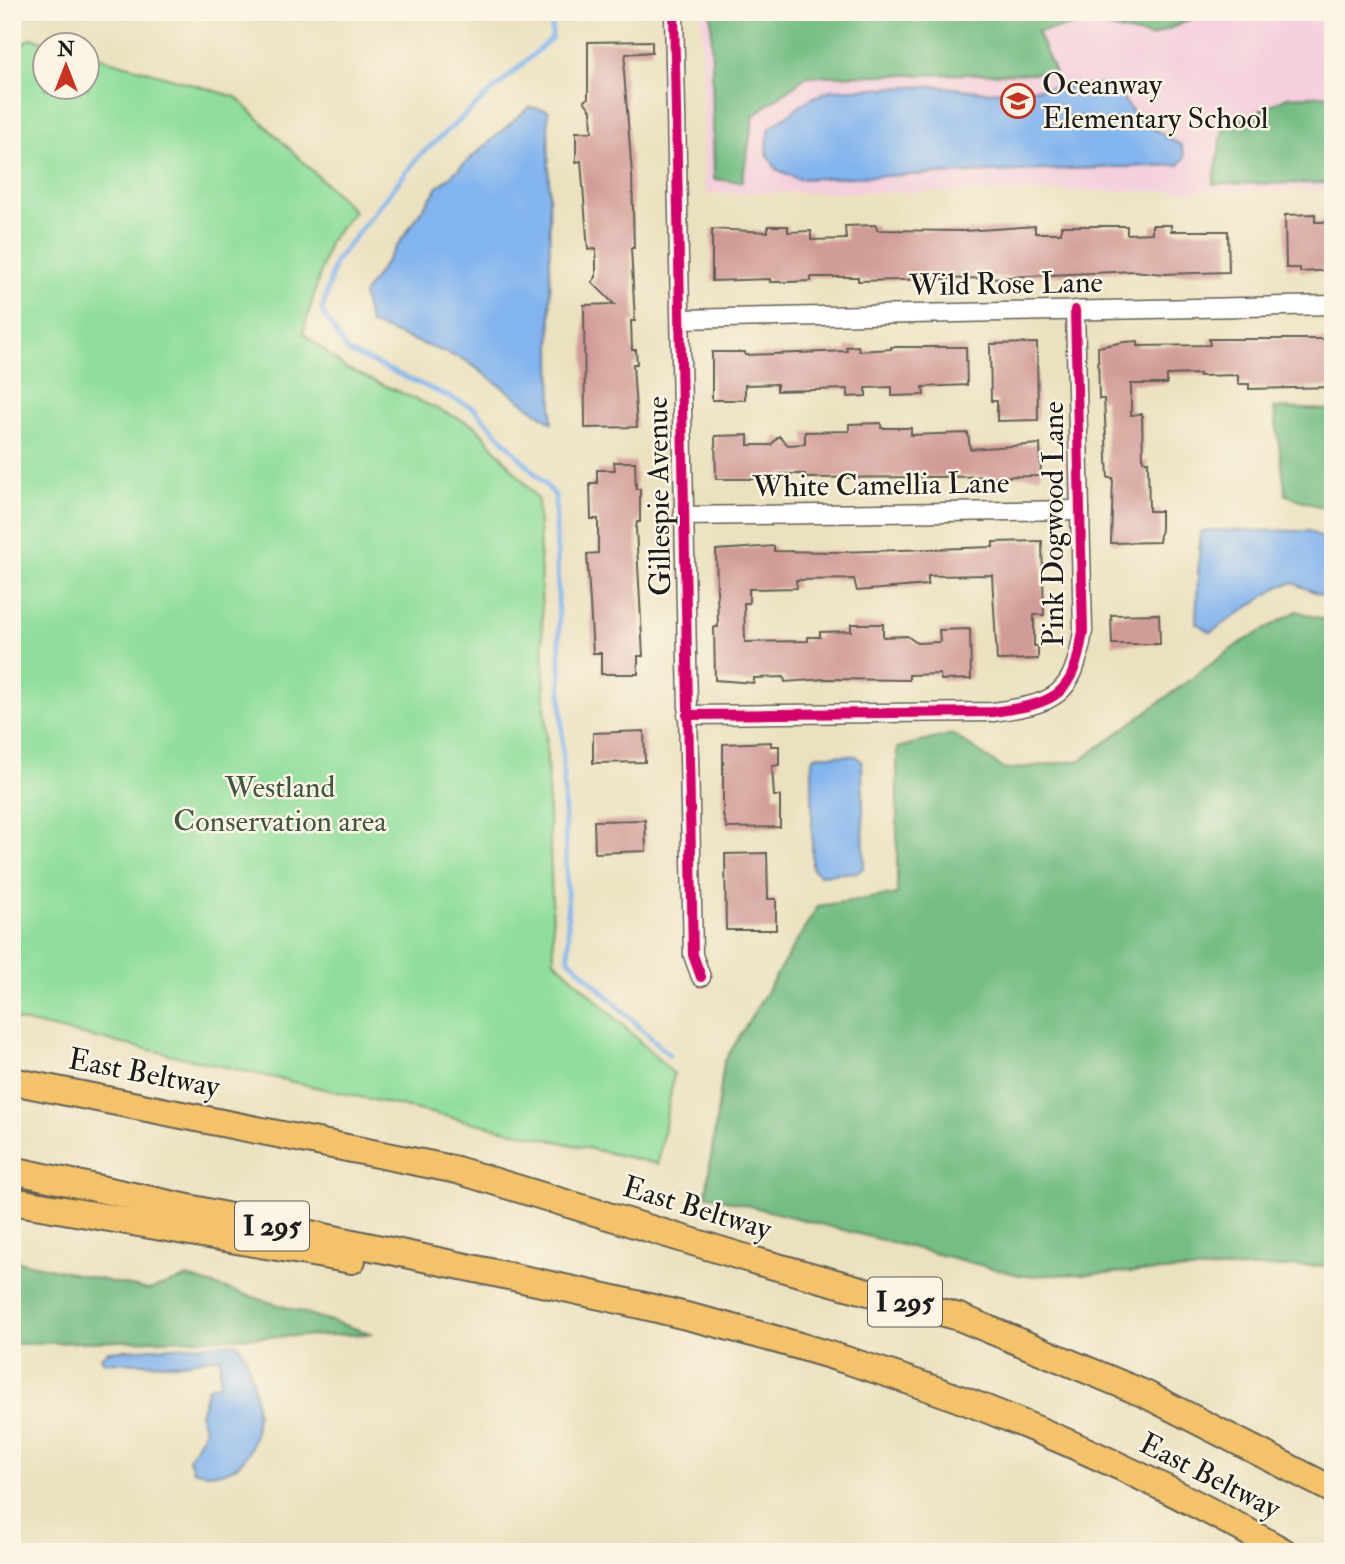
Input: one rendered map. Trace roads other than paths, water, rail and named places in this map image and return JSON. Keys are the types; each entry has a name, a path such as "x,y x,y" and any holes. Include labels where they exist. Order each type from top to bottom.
{"highway":[{"path":"12,1063 457,1170"},
{"name":"East Beltway","path":"12,1081 457,1170 756,1261 959,1317 1145,1394 1333,1490"},
{"name":"East Beltway","path":"12,1170 533,1281 753,1333 945,1394 1065,1441 1192,1500 1284,1552"},
{"path":"12,1201 344,1259 450,1275 533,1281"}],"street":[{"name":"Gillespie Avenue","path":"674,12 677,284 681,319 693,955 701,977"},
{"name":"Wild Rose Lane","path":"681,319 1333,305"},
{"name":"Pink Dogwood Lane","path":"687,715 993,712 1041,705 1067,684 1079,659 1083,631 1075,310"},
{"name":"White Camellia Lane","path":"683,516 1080,510"}],"water":[{"path":"1106,84 1117,91 1144,122 1181,145 1185,157 1179,165 797,179 776,169 766,152 770,128 808,100 830,90 936,86 986,92"},
{"path":"529,107 548,110 552,423 465,360 370,324 363,295 438,187"},
{"path":"1309,531 1333,544 1333,588 1321,595 1293,583 1280,586 1211,632 1196,623 1200,532"},
{"path":"817,755 856,756 862,762 864,867 858,872 819,875 812,868 812,759"},
{"path":"237,1343 245,1356 254,1390 256,1428 252,1445 244,1459 232,1469 215,1473 193,1470 189,1459 205,1429 200,1415 208,1387 220,1383 220,1357 175,1364 104,1362 101,1357 108,1351"}],"waterway":[{"path":"552,12 552,38 419,156 335,262 322,311 347,351 474,408 555,495 569,959 669,1055"}],"place":[{"name":"Oceanway Elementary School","path":"1018,101"}],"park label":[{"name":"Westland Conservation area","path":"280,804"}]}
